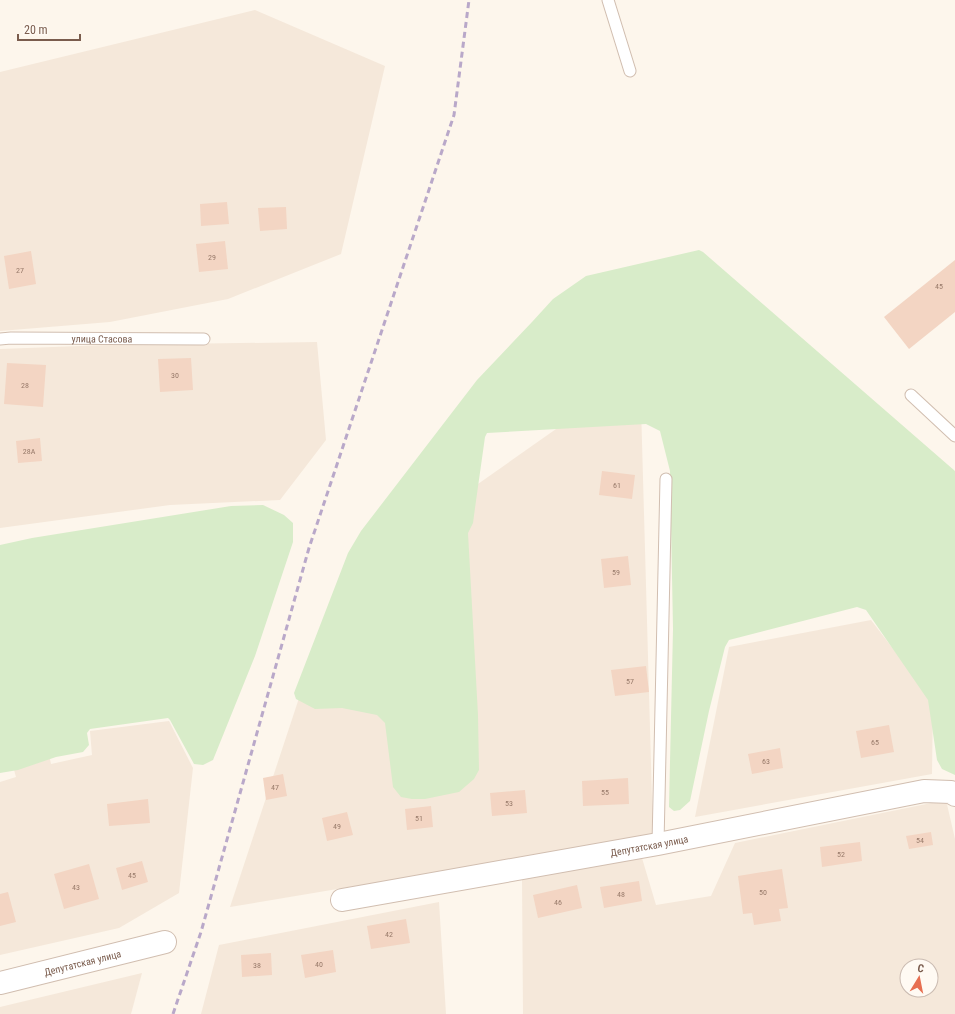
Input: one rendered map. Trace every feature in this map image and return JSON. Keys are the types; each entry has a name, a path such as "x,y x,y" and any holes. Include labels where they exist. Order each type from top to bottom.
{"street":[{"name":"Депутатская улица","path":"342,900 658,844 924,791 951,792 955,795"},
{"name":"Депутатская улица","path":"0,983 165,942"}],"lane":[{"path":"608,0 630,71"},
{"name":"улица Стасова","path":"0,339 204,339"},
{"path":"911,395 955,436"},
{"path":"658,844 666,479"}],"shaded area":[{"path":"255,10 385,66 341,254 228,299 110,322 0,331 0,72"},
{"path":"317,342 326,440 280,500 170,505 0,528 0,349 107,345"},
{"path":"640,370 653,836 230,907 337,583"},
{"path":"871,620 933,701 932,774 695,817 729,647"},
{"path":"42,721 51,764 92,755 90,731 169,721 193,768 179,893 119,928 0,955 0,782 16,777 3,730"},
{"path":"946,800 955,839 955,1014 523,1014 522,879 642,858 656,905 711,896 735,843"},
{"path":"439,902 446,1014 201,1014 219,945"},
{"path":"142,973 131,1014 0,1014 0,1007"}],"green space":[{"path":"699,250 955,471 955,775 942,769 937,760 928,700 866,610 857,607 729,640 725,647 709,711 690,801 680,810 674,811 669,807 673,629 670,471 660,431 646,424 487,433 485,437 473,523 468,533 478,715 479,770 474,779 459,792 425,799 401,797 393,787 385,723 377,715 342,708 315,709 296,699 294,693 348,553 361,531 477,380 553,299 586,276"},
{"path":"263,505 284,515 293,523 293,542 255,656 213,760 203,765 194,764 168,718 90,729 87,733 89,745 83,752 56,757 18,770 0,773 0,545 32,538 231,506"}],"building":[{"path":"227,202 229,224 201,226 200,204"},
{"path":"286,207 287,229 260,231 258,208"},
{"path":"225,241 228,269 199,272 196,244"},
{"path":"31,251 36,284 9,289 4,256"},
{"path":"955,260 955,312 909,349 884,317"},
{"path":"191,358 193,390 160,392 158,359"},
{"path":"7,363 46,365 43,407 4,404"},
{"path":"40,438 42,461 18,463 16,441"},
{"path":"602,471 635,475 632,499 599,495"},
{"path":"628,556 631,585 604,588 601,559"},
{"path":"646,666 649,692 615,696 611,670"},
{"path":"889,725 894,752 861,758 856,731"},
{"path":"780,748 783,768 752,774 748,754"},
{"path":"283,774 287,796 266,800 263,778"},
{"path":"628,778 629,804 583,806 582,781"},
{"path":"525,790 527,813 492,816 490,793"},
{"path":"148,799 150,823 109,826 107,804"},
{"path":"431,806 433,827 407,830 405,809"},
{"path":"347,812 353,835 327,841 322,818"},
{"path":"931,832 933,845 909,849 906,836"},
{"path":"860,842 862,861 822,867 820,847"},
{"path":"142,861 148,882 122,890 116,868"},
{"path":"89,864 99,899 64,909 54,874"},
{"path":"782,869 788,908 779,909 781,921 754,925 752,913 743,914 738,876"},
{"path":"639,881 642,901 604,908 600,887"},
{"path":"577,885 582,908 538,918 533,895"},
{"path":"8,892 16,922 0,926 0,894"},
{"path":"406,919 410,943 371,949 367,926"},
{"path":"333,950 336,972 305,978 301,955"},
{"path":"271,953 272,975 242,977 241,955"}],"railway":[{"path":"173,1014 201,932 309,548 454,115 469,0"}]}
